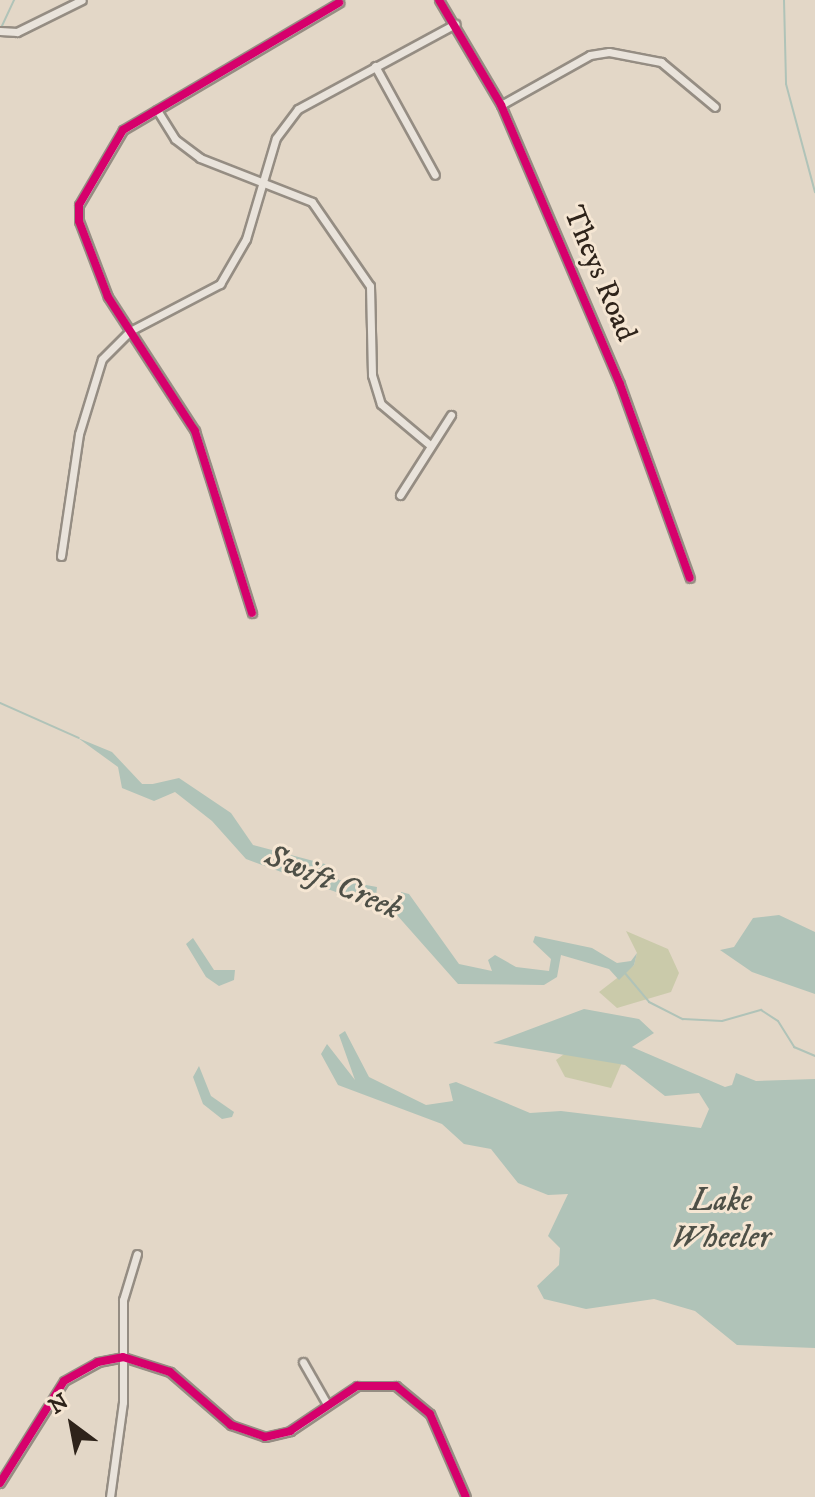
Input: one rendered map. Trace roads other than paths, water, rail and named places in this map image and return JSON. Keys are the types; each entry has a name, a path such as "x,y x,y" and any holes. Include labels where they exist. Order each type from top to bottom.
{"street":[{"path":"0,31 32,27 82,0"},
{"name":"Theys Road","path":"439,0 501,105 620,384 690,578"},
{"path":"252,613 195,431 104,289 79,221 79,205 111,144 157,110 339,3"},
{"path":"61,556 87,399 102,359 130,331 220,284 246,239 276,138 298,109 455,24"},
{"path":"501,105 590,55 609,52 661,62 715,107"},
{"path":"375,66 435,175"},
{"path":"157,110 187,150 312,202 365,275 374,300 373,387 391,417 431,446"},
{"path":"400,495 451,415"},
{"path":"110,1497 123,1357 123,1300 137,1254"},
{"path":"0,1483 64,1381 98,1362 123,1357 170,1372 231,1425 254,1436 290,1431 357,1386 407,1391 430,1414 466,1497"},
{"path":"303,1362 327,1404"}],"water":[{"path":"78,738 112,752 144,786 179,778 231,813 253,845 325,864 339,880 377,887 376,897 400,901 401,892 409,894 459,964 492,971 488,960 495,955 516,967 549,971 551,959 533,942 535,936 592,948 617,963 631,961 637,953 634,965 619,980 609,969 561,955 557,977 544,985 458,984 396,914 246,859 212,821 175,792 154,801 122,788 118,767"},
{"path":"779,915 815,932 815,994 752,972 720,950 734,947 753,918"},
{"path":"193,938 214,970 235,970 234,980 219,986 206,977 186,944"},
{"name":"Lake Wheeler","path":"584,1009 639,1019 654,1033 632,1047 725,1087 732,1085 736,1073 756,1081 815,1079 815,1348 737,1345 695,1311 654,1299 586,1309 544,1299 537,1286 559,1265 560,1248 548,1236 568,1194 548,1195 518,1183 491,1149 464,1144 442,1124 338,1085 321,1054 327,1044 355,1080 339,1035 345,1031 369,1077 426,1105 453,1101 449,1084 456,1082 530,1113 561,1111 701,1128 709,1109 699,1093 665,1096 625,1065 493,1043"},
{"path":"199,1066 211,1096 234,1112 232,1117 222,1119 203,1104 193,1077"}],"waterway":[{"path":"1,28 14,0"},
{"path":"784,0 786,84 815,192"},
{"name":"Swift Creek","path":"0,703 79,738"},
{"name":"Swift Creek","path":"142,785 159,785"},
{"name":"Swift Creek","path":"624,972 649,1002 683,1019 722,1021 761,1010 778,1021 794,1047 815,1056"}]}
